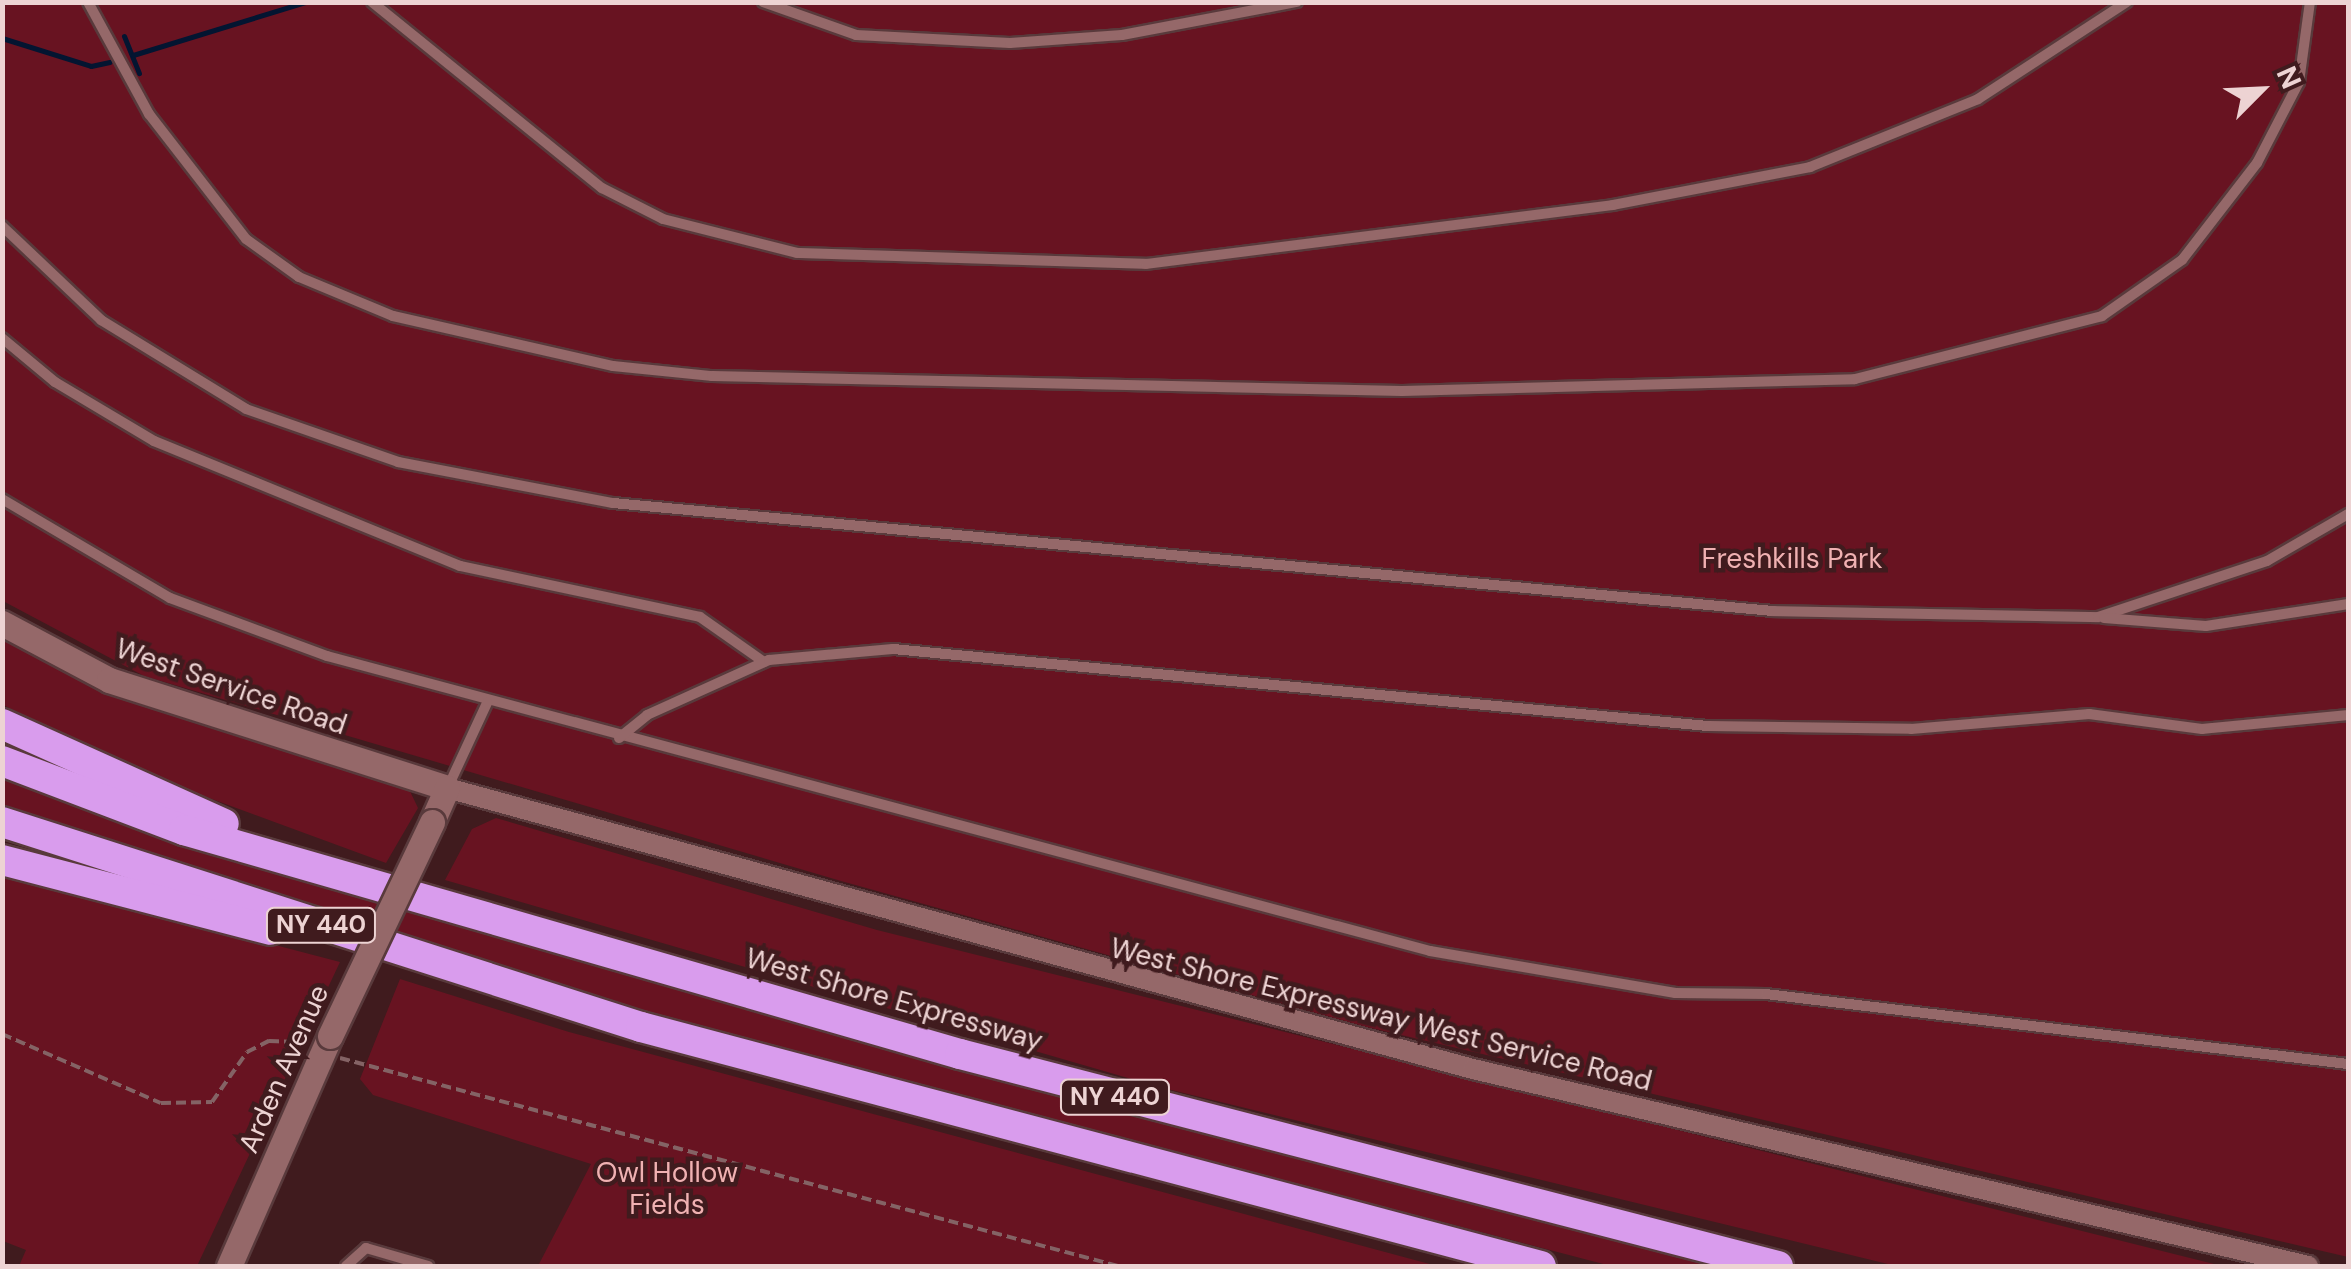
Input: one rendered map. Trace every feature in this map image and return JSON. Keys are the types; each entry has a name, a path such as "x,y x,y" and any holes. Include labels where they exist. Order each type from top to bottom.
{"highway":[{"path":"2,724 268,842 458,906"},
{"name":"West Shore Expressway","path":"2,761 184,830 1054,1080 1778,1266"},
{"name":"NY 440","path":"2,822 640,1027 1541,1266"},
{"path":"2,860 640,1027"}],"street":[{"name":"West Service Road","path":"2,623 110,680 447,788"},
{"name":"Arden Avenue","path":"229,1266 326,1045 447,788"},
{"name":"West Shore Expressway West Service Road","path":"447,788 1473,1069 2308,1266"}],"lane":[{"path":"88,2 142,103 246,238 298,277 392,316 614,366 712,376 1402,390 1855,378 2102,316 2162,279 2242,187 2298,82 2310,2"},
{"path":"372,2 602,188 663,219 797,253 1146,264 1613,205 1810,167 1978,99 2126,2"},
{"path":"763,2 877,39 1010,44 1110,37 1297,2"},
{"path":"2,226 100,320 246,409 398,462 566,496 843,530 1720,606 2098,617 2206,626 2348,604"},
{"path":"2,338 108,418 185,454 460,566 700,616 764,662"},
{"path":"2,499 170,598 487,704 1468,958 1675,992 1766,994 2348,1064"},
{"path":"2098,617 2295,550 2348,514"},
{"path":"619,738 646,715 764,662 892,649 1394,702 1828,731 2070,714 2202,729 2348,714"},
{"path":"447,788 487,704"},
{"path":"346,1266 366,1248 428,1266"}],"path":[{"path":"2,1034 161,1104 212,1102 247,1052 269,1040 301,1039 1118,1266"}],"green space":[{"name":"Freshkills Park","path":"2,3 2348,3 2348,1257 1367,1027 841,881 144,676 3,601"},
{"path":"2,638 88,684 200,725 408,787 418,808 386,863 163,781 3,705"},
{"path":"3,778 107,813 1741,1266 1611,1266 630,1010 3,810"},
{"path":"496,818 877,930 2222,1266 1896,1266 1159,1087 445,880 472,829"},
{"path":"2,874 340,962 197,1266 19,1266 26,1250 3,1241"},
{"name":"Owl Hollow Fields","path":"400,979 569,1032 1437,1266 538,1266 591,1164 373,1095 360,1079"}],"waterway":[{"path":"133,55 305,2"},
{"path":"124,36 139,73"},
{"path":"2,38 91,66 110,62"}]}
